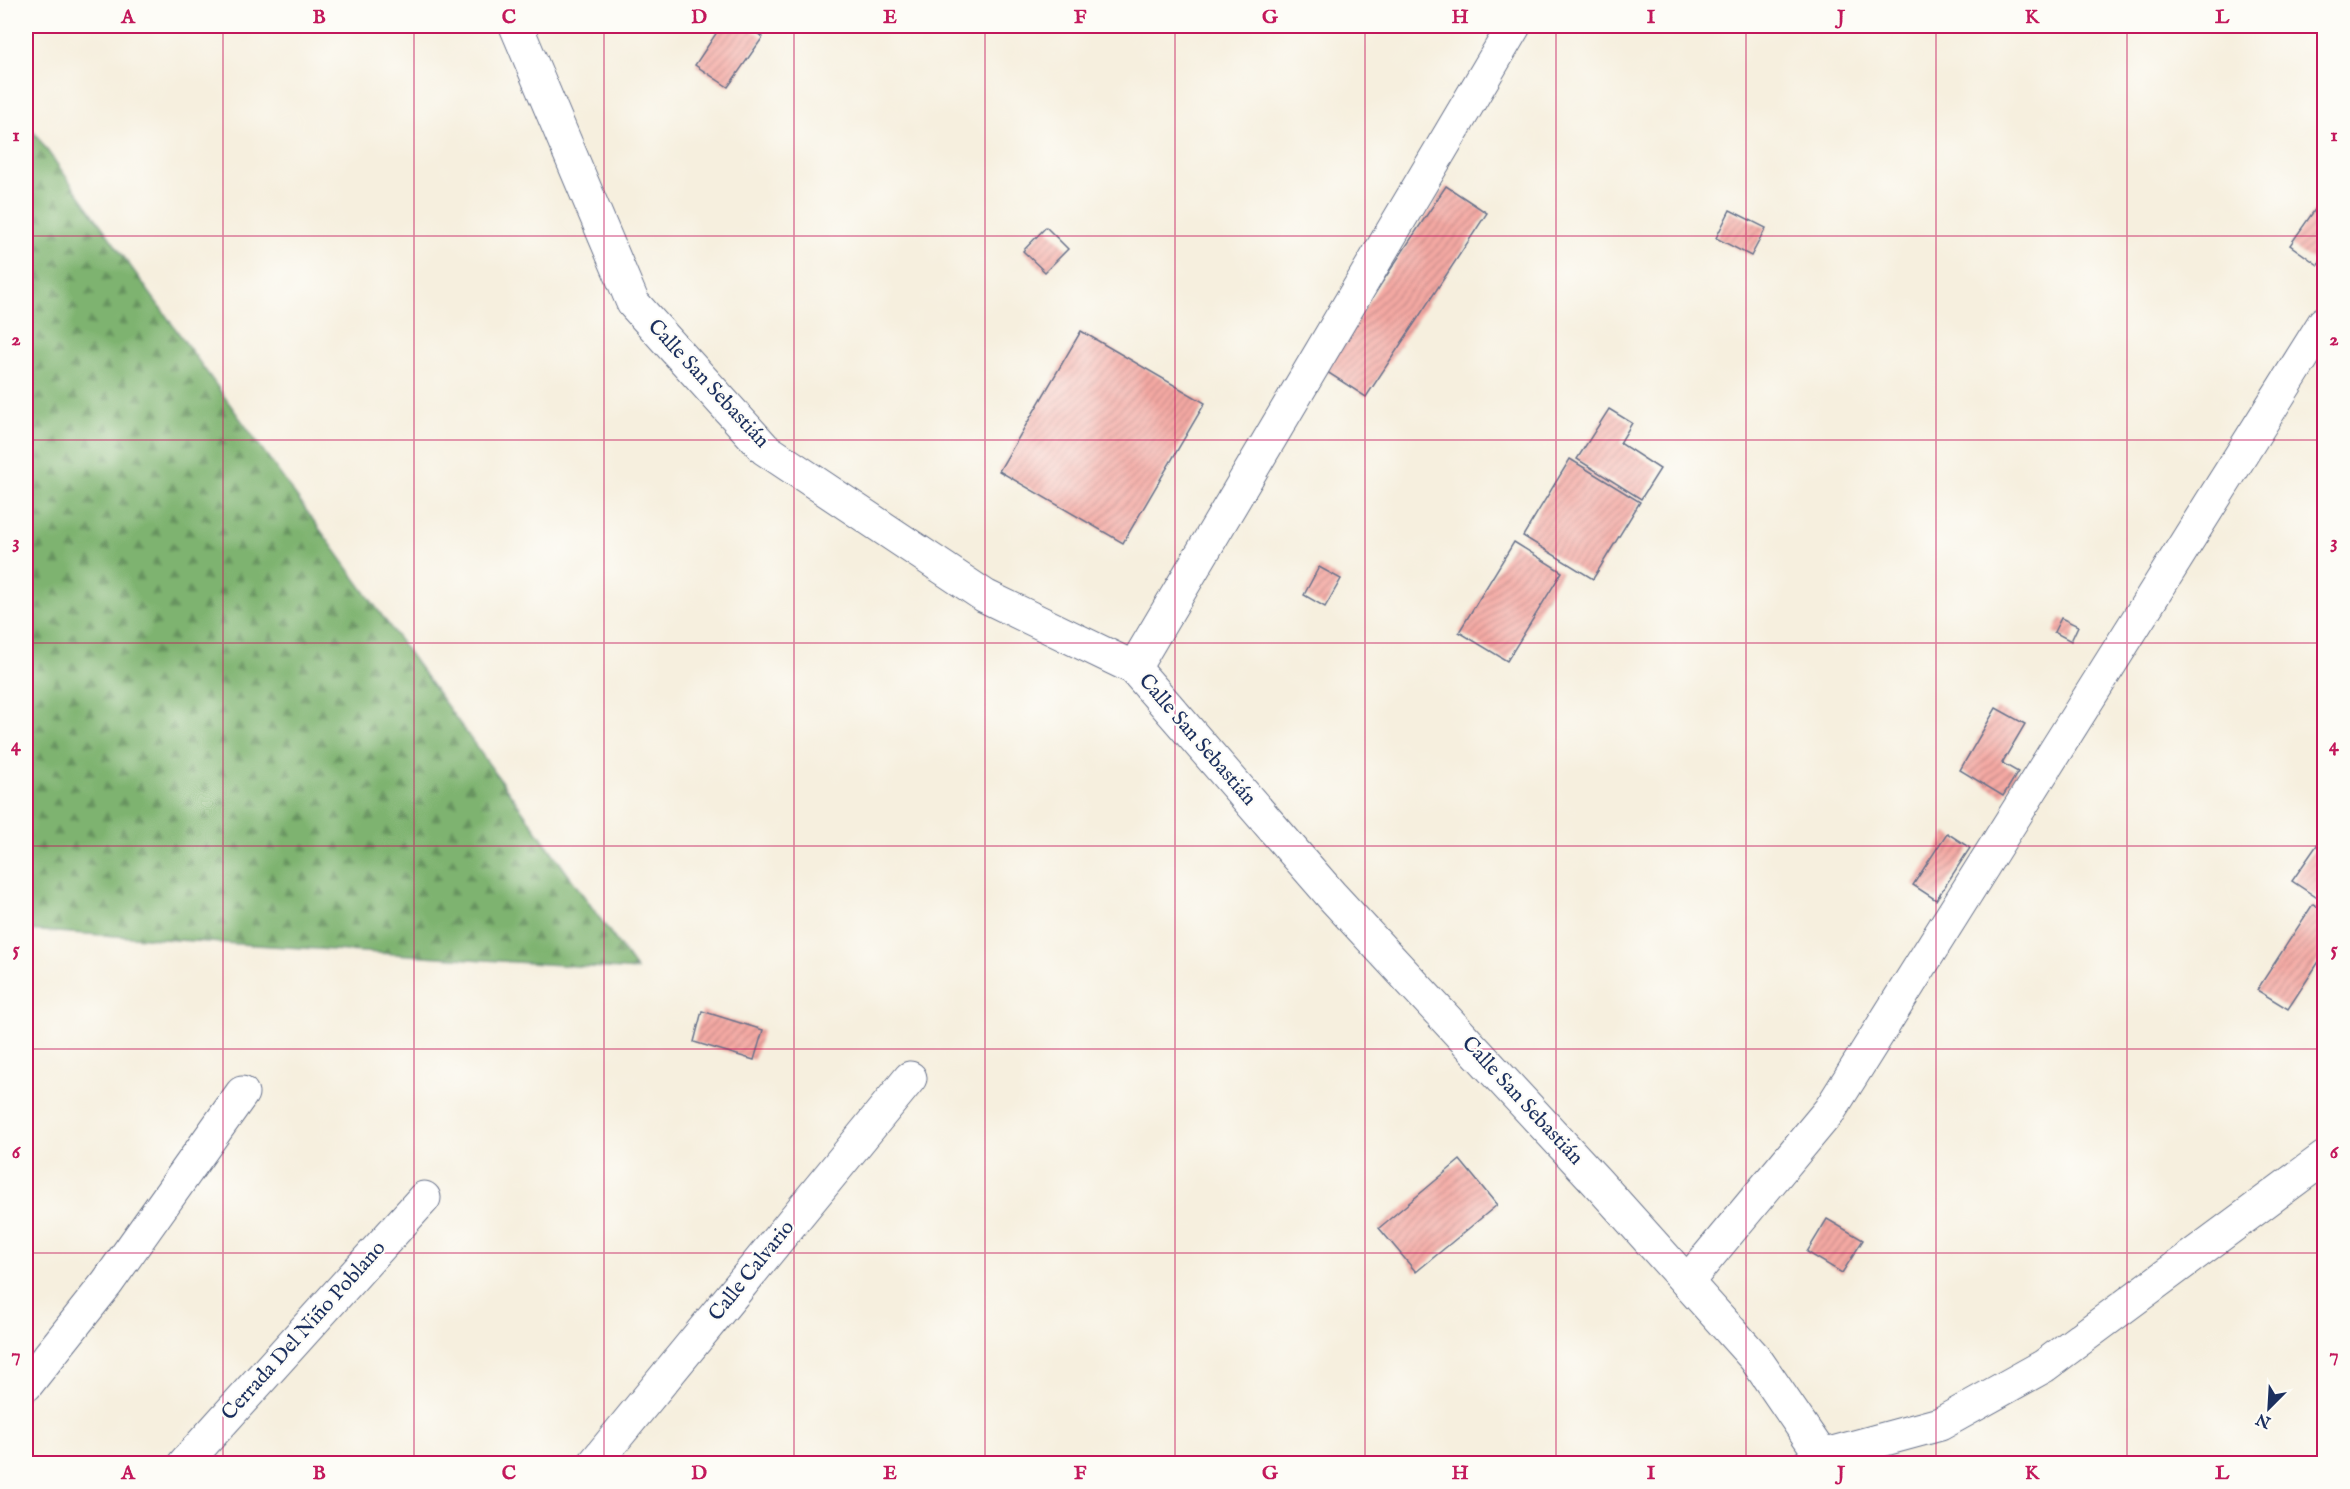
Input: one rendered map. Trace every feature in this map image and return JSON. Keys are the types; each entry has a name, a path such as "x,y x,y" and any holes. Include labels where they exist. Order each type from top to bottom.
{"street":[{"name":"Calle San Sebastián","path":"516,26 633,303 765,449 985,596 1134,668 1332,896 1755,1358 1815,1460"},
{"path":"1134,668 1514,26"},
{"path":"1687,1282 1830,1110 2325,323"},
{"name":"Calle Calvario","path":"594,1464 910,1078"},
{"path":"26,1385 107,1283 242,1093"},
{"path":"1815,1460 1940,1424 2044,1366 2325,1158"},
{"name":"Cerrada Del Niño Poblano","path":"184,1464 424,1198"}],"green space":[{"path":"26,121 637,970 26,930"}],"building":[{"path":"721,26 746,26 763,37 728,87 695,65"},
{"path":"1446,186 1487,213 1366,397 1324,370"},
{"path":"2316,208 2324,214 2324,256 2318,265 2290,245"},
{"path":"1730,210 1766,228 1751,256 1716,238"},
{"path":"1046,227 1068,249 1045,272 1023,251"},
{"path":"1081,331 1205,403 1123,543 999,471"},
{"path":"1609,409 1632,423 1620,443 1660,469 1641,499 1577,459"},
{"path":"1570,459 1640,502 1593,579 1523,536"},
{"path":"1514,542 1562,572 1507,661 1459,632"},
{"path":"1319,567 1341,579 1325,607 1304,595"},
{"path":"2061,618 2078,626 2071,641 2054,632"},
{"path":"1996,708 2025,724 2002,763 2018,772 2003,796 1960,770"},
{"path":"1947,833 1970,848 1936,900 1913,885"},
{"path":"2324,835 2324,898 2322,901 2292,881"},
{"path":"2313,904 2324,911 2324,959 2322,957 2288,1009 2257,990"},
{"path":"702,1011 763,1030 754,1060 694,1042"},
{"path":"1460,1160 1497,1205 1416,1272 1379,1228"},
{"path":"1827,1219 1863,1240 1842,1273 1807,1252"}]}
